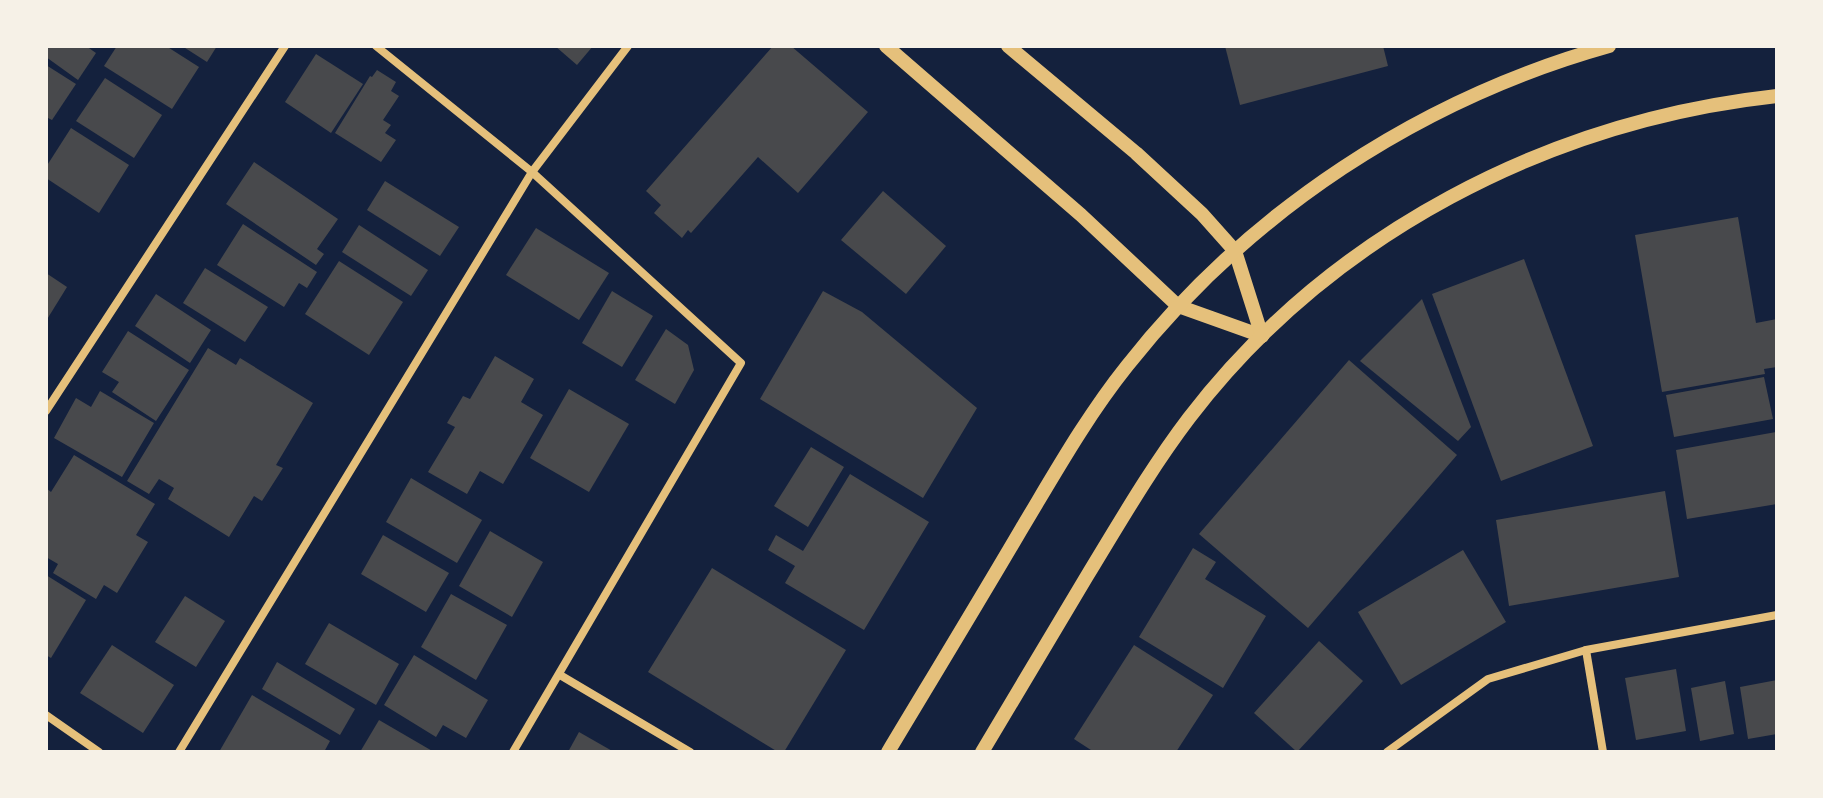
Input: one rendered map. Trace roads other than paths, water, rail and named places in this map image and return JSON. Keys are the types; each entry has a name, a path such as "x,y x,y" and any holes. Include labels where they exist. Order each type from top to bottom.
{"street":[{"path":"46,411 285,46"},
{"path":"376,46 532,172 741,363 513,752"},
{"path":"179,752 532,172 628,46"},
{"path":"886,46 1081,215 1178,306 1262,336"},
{"path":"1008,46 1136,153 1202,214 1235,251 1262,336"},
{"path":"888,752 1081,430 1127,366 1178,306 1235,251 1296,200 1360,155 1428,116 1501,83 1609,46"},
{"path":"982,752 1148,475 1190,416 1262,336 1344,265 1465,188 1531,158 1599,132 1668,114 1777,96"},
{"path":"1387,752 1488,679 1586,650 1777,615"},
{"path":"1586,650 1603,752"},
{"path":"560,675 690,752"},
{"path":"46,715 99,752"}]}
